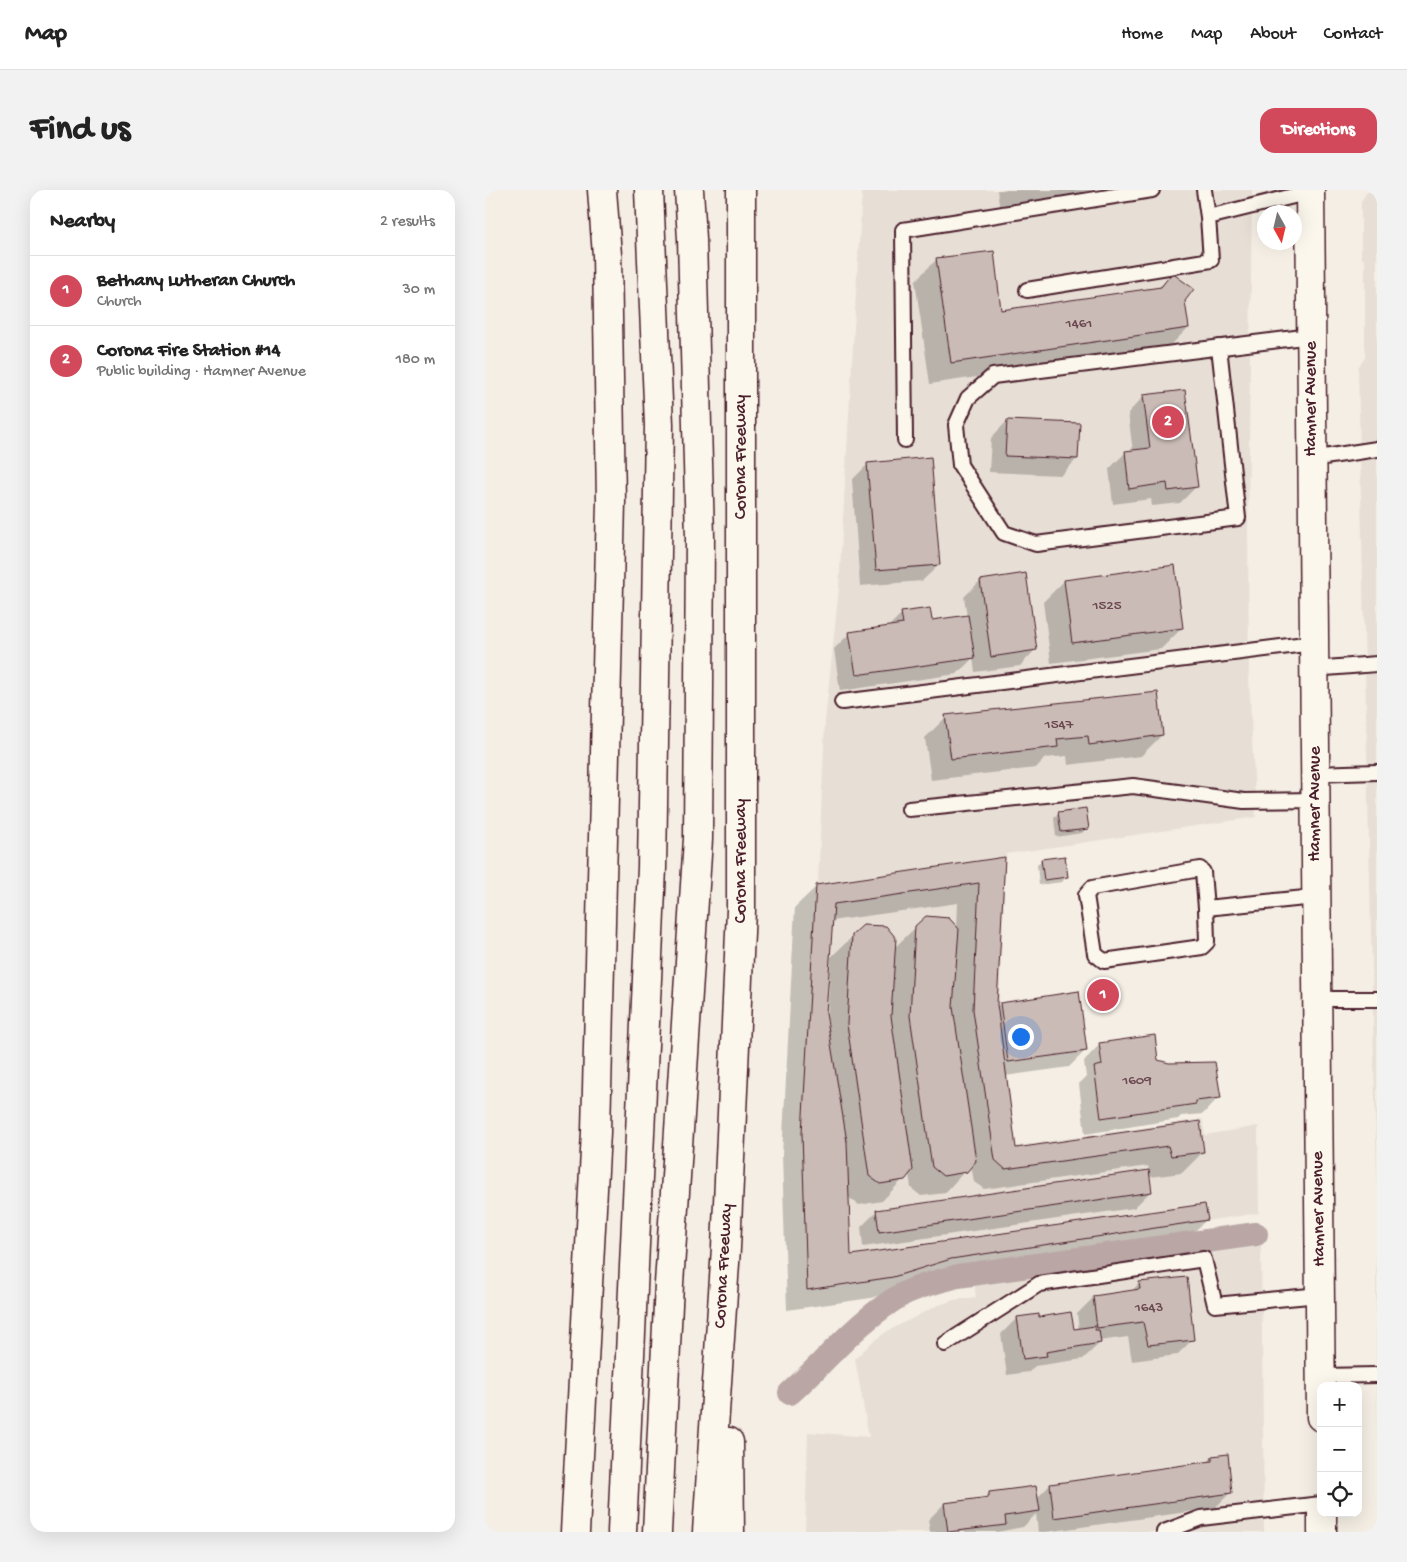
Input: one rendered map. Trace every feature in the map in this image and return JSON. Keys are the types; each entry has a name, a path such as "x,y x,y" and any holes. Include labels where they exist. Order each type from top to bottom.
{"main road":[{"path":"575,1532 596,1132 611,502 607,255 602,190"},
{"path":"622,1532 652,859 659,425 649,190"},
{"path":"657,1532 669,1284 698,839 700,537 689,190"},
{"name":"Corona Freeway","path":"707,1532 726,1248 741,910 741,190"},
{"name":"Hamner Avenue","path":"1310,191 1320,1382"},
{"path":"726,1248 730,1532"},
{"path":"1322,1517 1322,1532"}],"lane":[{"path":"905,440 903,230 1152,190"},
{"path":"1027,290 1211,260 1204,190"},
{"path":"1208,217 1310,191"},
{"path":"1219,347 1238,518 1036,544 1004,533 960,464 956,425 968,398 993,376 1219,347 1311,336"},
{"path":"1311,459 1377,449"},
{"path":"842,702 1313,656 1377,664"},
{"path":"909,809 1133,786 1244,801 1377,772"},
{"path":"1200,869 1203,872 1206,908 1207,942 1202,947 1104,961 1095,954 1086,895 1091,888 1200,869"},
{"path":"1206,908 1315,897"},
{"path":"1317,999 1377,999"},
{"path":"945,1344 1039,1284 1204,1259 1215,1306 1320,1295"},
{"path":"1320,1376 1377,1375"},
{"path":"1164,1532 1201,1518 1317,1504"}],"shaded area":[{"path":"862,190 1252,190 1248,533 1249,677 1256,817 1006,854 999,1005 1016,1146 1202,1119 1205,1135 1258,1126 1259,1213 951,1259 893,1278 807,1290 802,1137 816,883 818,882 825,722 839,587"},
{"path":"1377,191 1377,1186 1358,367 1365,358 1365,262 1361,256 1361,201 1367,192"},
{"path":"1261,1242 1264,1532 805,1532 808,1432 869,1437 855,1359 871,1343 886,1332 936,1306 954,1300 976,1297 974,1283"},
{"path":"1377,1249 1377,1442 1376,1346"}],"building":[{"path":"994,251 1001,310 1161,287 1172,273 1194,289 1185,301 1189,328 951,363 936,258"},
{"path":"1185,390 1198,487 1168,491 1167,483 1129,489 1125,451 1150,448 1143,395"},
{"path":"1007,420 1080,423 1078,459 1005,456"},
{"path":"931,457 940,565 876,570 867,463"},
{"path":"1175,565 1183,628 1072,643 1064,580"},
{"path":"1026,573 1037,650 991,657 980,580"},
{"path":"930,608 932,620 968,615 975,658 856,675 849,632 903,624 901,612"},
{"path":"1158,692 1163,735 1089,745 1088,736 1057,739 1058,747 951,759 945,715"},
{"path":"1086,808 1089,829 1061,832 1058,812"},
{"path":"1065,856 1068,877 1044,880 1041,859"},
{"path":"1005,857 997,1004 1016,1148 1200,1121 1204,1152 1171,1156 1168,1146 1005,1169 995,1160 973,1010 979,883 834,904 826,1013 847,1142 851,1255 1205,1204 1208,1220 951,1259 893,1277 807,1290 802,1133 816,885"},
{"path":"926,916 949,918 959,929 953,1007 976,1161 967,1172 943,1176 932,1167 910,1016 915,926"},
{"path":"863,925 886,926 896,938 891,1016 913,1170 905,1180 880,1184 869,1176 847,1024 852,935"},
{"path":"1079,991 1087,1051 1008,1062 1000,1003"},
{"path":"1155,1035 1158,1060 1169,1063 1215,1062 1221,1098 1196,1101 1196,1104 1101,1118 1094,1067 1102,1065 1099,1043"},
{"path":"1149,1170 1152,1192 879,1232 876,1210"},
{"path":"1187,1277 1194,1340 1148,1345 1143,1322 1097,1328 1093,1296 1140,1289 1139,1282"},
{"path":"1071,1312 1074,1329 1095,1326 1095,1330 1099,1330 1101,1343 1046,1352 1047,1356 1023,1359 1017,1317 1039,1314 1039,1317"},
{"path":"1228,1454 1232,1493 1054,1518 1050,1484 1212,1461 1212,1456"},
{"path":"1036,1486 1040,1511 1005,1516 1006,1525 948,1532 944,1503 989,1497 989,1492"}],"waterway":[{"path":"790,1393 872,1315 903,1294 923,1286 958,1276 1256,1234"}],"place":[{"name":"Corona Fire Station #14","path":"1168,422"},
{"name":"Bethany Lutheran Church","path":"1103,995"}]}
